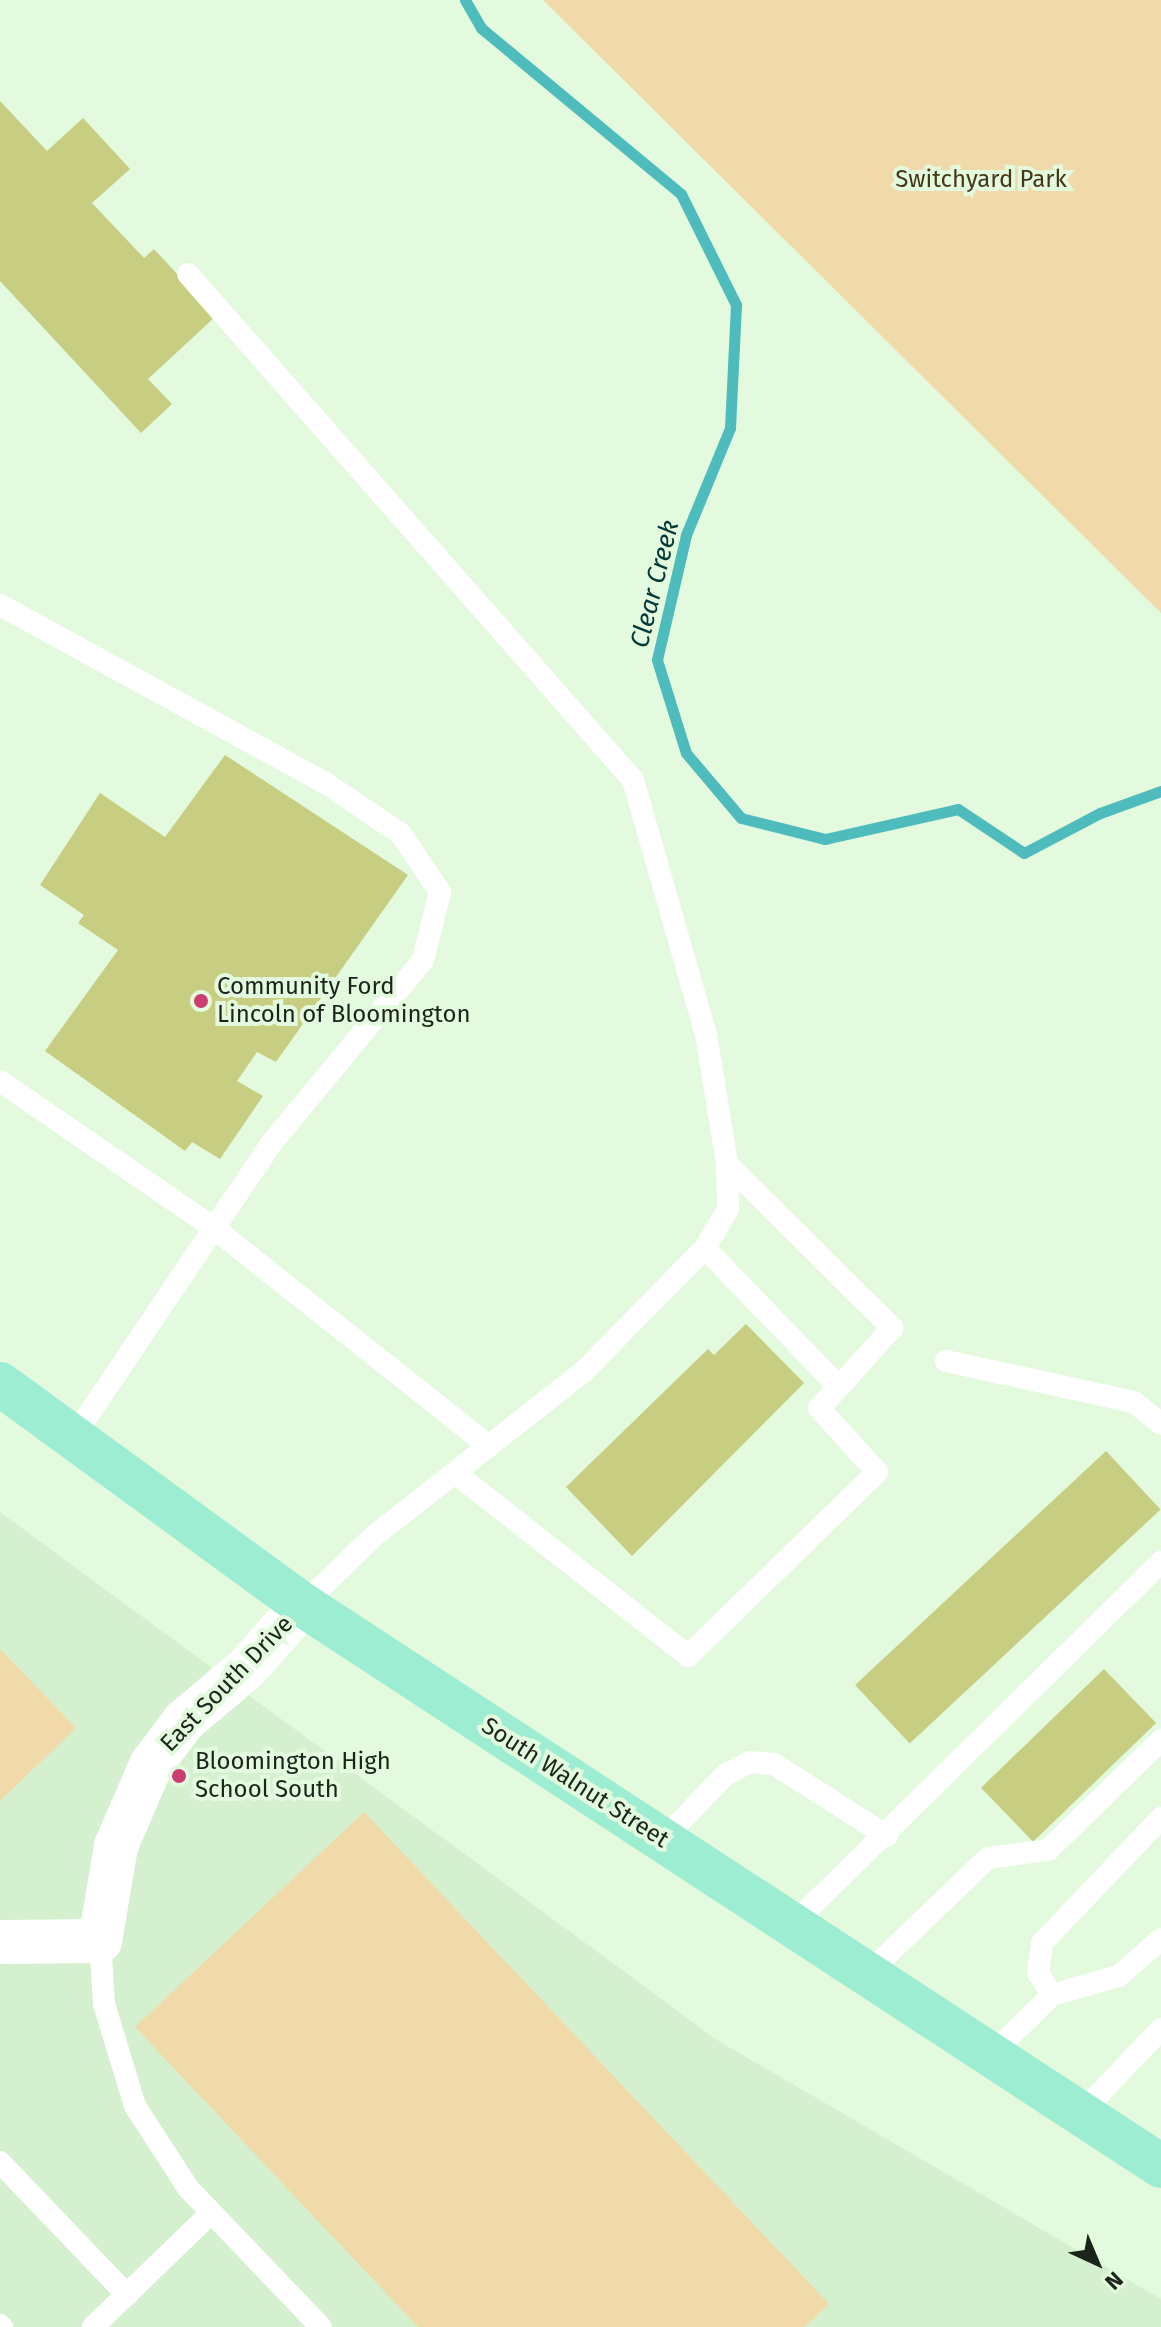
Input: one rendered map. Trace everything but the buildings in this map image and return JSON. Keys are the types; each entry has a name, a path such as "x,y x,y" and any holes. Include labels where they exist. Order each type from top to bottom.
{"main road":[{"name":"South Walnut Street","path":"0,1384 303,1605 1161,2166"}],"street":[{"name":"East South Drive","path":"100,1941 116,1846 151,1765 184,1721 247,1668 303,1605"},
{"path":"0,1942 100,1941"}],"lane":[{"path":"188,274 386,507 633,780 706,1034 727,1164 728,1209 705,1248 583,1372 375,1535 303,1605"},
{"path":"0,605 327,784 401,834 440,892 423,960 273,1141 73,1437"},
{"path":"0,1081 215,1229 489,1446"},
{"path":"455,1473 688,1656 877,1472 819,1408 892,1328 727,1164"},
{"path":"705,1248 839,1387"},
{"path":"946,1361 1134,1402 1161,1424"},
{"path":"792,1925 887,1836 1161,1562"},
{"path":"867,1974 988,1858 1048,1850 1161,1740"},
{"path":"663,1840 725,1775 749,1762 774,1764 887,1836"},
{"path":"1052,1995 1038,1973 1042,1943 1161,1818"},
{"path":"991,2055 1052,1995 1119,1976 1161,1939"},
{"path":"100,1941 104,2004 135,2106 211,2213 311,2324"},
{"path":"1081,2113 1161,2029"},
{"path":"0,2162 127,2295"},
{"path":"93,2327 211,2213"}],"shaded area":[{"name":"Bloomington High School South","path":"0,1512 717,2040 1161,2299 1161,2327 0,2327"}],"green space":[{"name":"Switchyard Park","path":"543,0 1161,0 1161,613"},
{"path":"0,1649 76,1728 0,1801"},
{"path":"364,1812 829,2304 805,2327 418,2327 135,2027"}],"waterway":[{"name":"Clear Creek","path":"465,0 481,28 681,194 736,305 730,428 686,535 657,660 686,753 741,818 825,839 958,809 1024,853 1100,813 1161,791"}],"place":[{"name":"Community Ford Lincoln of Bloomington","path":"201,1001"},
{"name":"Bloomington High School South","path":"179,1776"}]}
